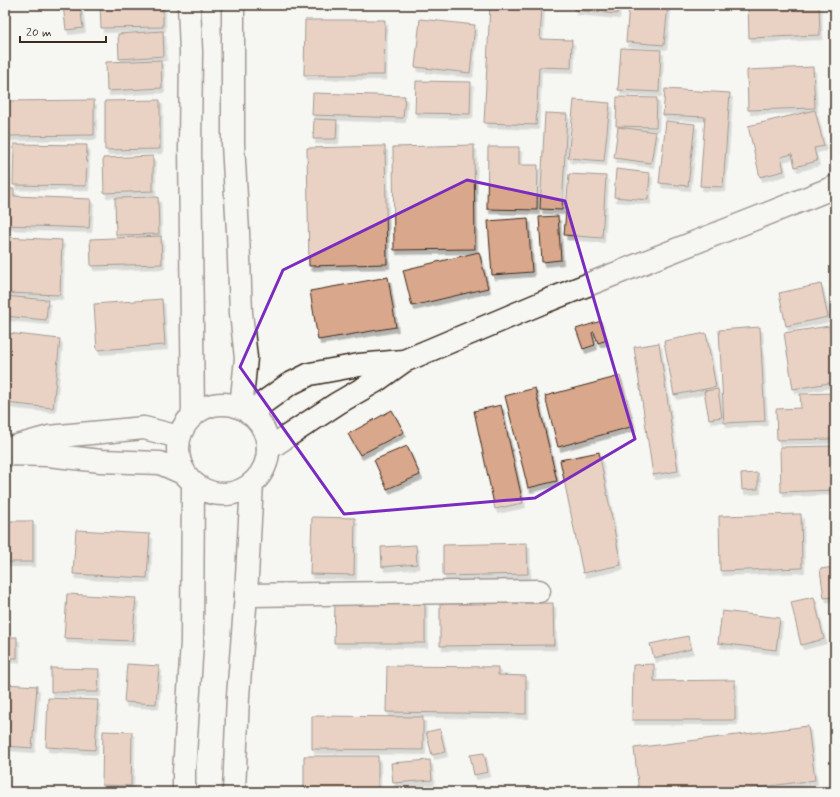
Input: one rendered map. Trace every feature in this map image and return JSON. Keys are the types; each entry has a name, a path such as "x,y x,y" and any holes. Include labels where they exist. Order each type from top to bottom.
{"main road":[{"path":"188,5 191,52 193,416"},
{"path":"233,5 233,144 241,313 246,358 245,410"},
{"path":"268,449 338,403 376,381 404,361 544,302 835,187"},
{"path":"245,410 310,374 359,365 404,361"},
{"path":"5,454 48,455 101,461 160,464 189,479 204,490 216,494 230,494 241,490 252,483 261,473 266,462 268,449 266,435 259,423 245,410 228,405 216,405 204,408 193,416 184,425 179,437 179,462 189,479 192,642 184,792"},
{"path":"5,449 49,437 144,428 179,437"},
{"path":"234,792 238,696 246,595 252,483"},
{"path":"246,595 539,591"}],"highlighted area":[{"path":"467,180 565,201 635,439 535,498 344,514 240,367 283,270"}],"building":[{"path":"63,5 80,5 83,28 66,30"},
{"path":"100,5 163,5 163,27 101,28"},
{"path":"490,5 542,7 540,39 572,40 571,68 539,67 536,125 484,123"},
{"path":"574,5 618,5 617,14 574,10"},
{"path":"629,5 668,5 664,45 626,42"},
{"path":"748,5 819,5 820,35 749,38"},
{"path":"420,19 475,25 470,73 415,67"},
{"path":"305,20 385,20 384,75 304,75"},
{"path":"163,31 164,56 119,59 118,34"},
{"path":"621,48 661,50 659,92 618,90"},
{"path":"161,60 162,88 107,91 106,62"},
{"path":"813,67 815,108 748,110 747,70"},
{"path":"416,81 471,82 470,114 415,113"},
{"path":"665,89 730,93 723,187 700,186 705,117 663,115"},
{"path":"313,93 405,96 403,118 312,115"},
{"path":"617,97 657,98 656,127 616,126"},
{"path":"94,100 94,135 7,136 7,101"},
{"path":"160,100 160,149 105,150 105,101"},
{"path":"574,100 610,103 604,161 568,158"},
{"path":"815,110 824,146 814,148 817,161 795,167 792,154 781,157 784,171 760,177 748,126"},
{"path":"545,113 567,114 562,210 540,209"},
{"path":"314,119 337,120 336,139 313,139"},
{"path":"666,121 695,124 688,186 659,183"},
{"path":"618,127 656,132 651,163 614,158"},
{"path":"14,144 87,145 86,186 13,185"},
{"path":"474,145 475,249 394,250 393,147"},
{"path":"385,146 387,264 309,266 307,148"},
{"path":"488,147 519,147 519,165 538,165 537,210 487,209"},
{"path":"153,156 153,191 104,193 103,158"},
{"path":"616,169 650,173 648,200 614,197"},
{"path":"569,174 606,176 602,238 564,235"},
{"path":"5,189 14,189 14,196 91,199 89,228 5,225"},
{"path":"158,197 159,234 116,235 115,198"},
{"path":"558,216 561,260 542,262 539,217"},
{"path":"528,218 532,272 492,275 488,221"},
{"path":"161,236 162,264 91,266 90,239"},
{"path":"5,237 62,240 60,295 5,293"},
{"path":"479,252 488,288 412,306 403,270"},
{"path":"388,277 396,327 318,340 310,291"},
{"path":"821,284 828,317 786,326 779,293"},
{"path":"5,296 48,300 46,320 5,316"},
{"path":"162,299 165,345 97,350 94,304"},
{"path":"601,321 607,340 598,343 594,332 592,333 595,345 583,349 576,329"},
{"path":"829,326 835,362 835,382 793,389 784,333"},
{"path":"760,327 765,421 724,423 719,330"},
{"path":"7,333 60,339 53,408 5,403 5,354"},
{"path":"706,333 716,387 674,395 664,341"},
{"path":"659,343 678,471 653,475 634,347"},
{"path":"620,376 634,426 558,447 545,396"},
{"path":"535,388 557,481 528,488 505,396"},
{"path":"718,389 722,417 709,419 704,391"},
{"path":"835,393 835,439 777,440 776,409 801,408 800,394"},
{"path":"501,405 523,503 495,509 474,411"},
{"path":"392,410 404,432 360,455 348,434"},
{"path":"407,446 420,475 387,489 374,460"},
{"path":"835,446 835,490 781,492 780,447"},
{"path":"599,452 621,565 583,573 560,460"},
{"path":"758,473 758,489 742,490 741,474"},
{"path":"801,514 802,568 720,571 719,516"},
{"path":"312,517 355,518 354,575 310,574"},
{"path":"5,521 33,521 33,562 5,562"},
{"path":"76,530 150,534 147,578 73,574"},
{"path":"527,543 528,574 443,576 443,545"},
{"path":"416,545 417,564 382,567 381,547"},
{"path":"835,567 835,597 824,598 820,569"},
{"path":"67,594 136,598 132,641 64,638"},
{"path":"814,597 824,639 801,645 791,602"},
{"path":"335,601 425,602 425,643 334,643"},
{"path":"553,603 554,645 440,646 440,604"},
{"path":"722,611 780,618 776,650 718,643"},
{"path":"688,636 691,649 654,658 650,644"},
{"path":"5,637 17,637 17,658 5,658"},
{"path":"127,664 159,666 156,704 124,702"},
{"path":"654,664 654,681 735,680 735,720 632,720 633,665"},
{"path":"387,666 498,667 498,675 526,676 526,714 386,712"},
{"path":"51,668 99,669 98,692 51,692"},
{"path":"5,684 37,686 32,748 5,746"},
{"path":"48,698 98,700 95,750 46,747"},
{"path":"312,716 423,717 423,750 312,749"},
{"path":"808,726 815,780 725,792 639,792 634,748"},
{"path":"440,729 445,752 432,755 426,732"},
{"path":"103,731 132,732 131,786 102,785"},
{"path":"484,753 488,772 474,775 470,755"},
{"path":"304,756 378,756 378,792 304,792"},
{"path":"430,760 432,780 393,783 391,763"}]}
